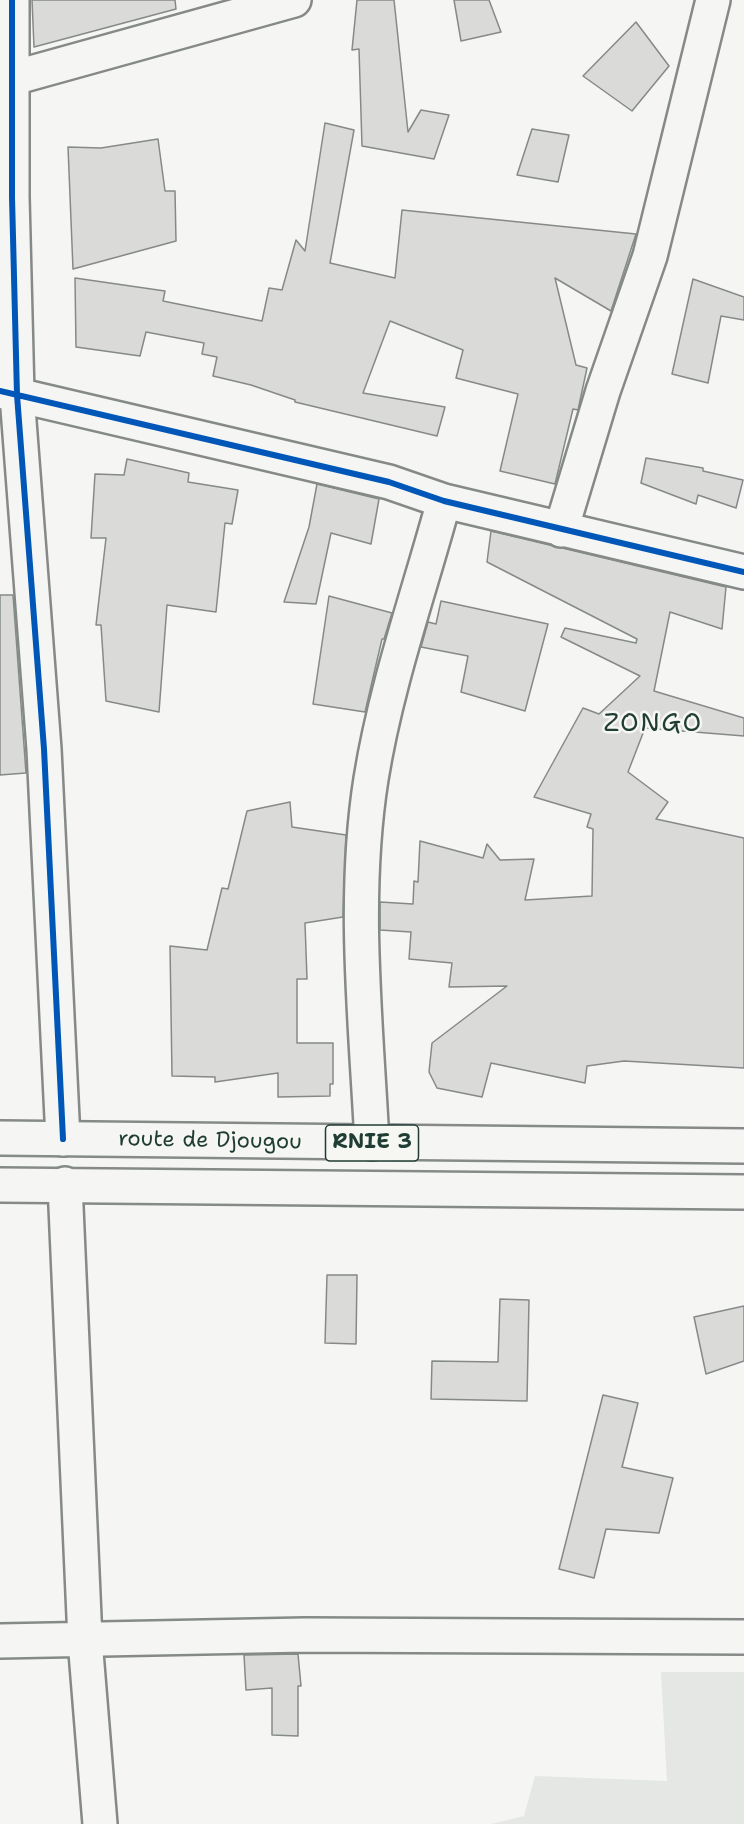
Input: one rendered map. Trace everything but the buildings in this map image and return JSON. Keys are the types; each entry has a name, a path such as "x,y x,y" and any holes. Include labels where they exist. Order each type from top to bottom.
{"main road":[{"path":"12,0 9,393 44,749 63,1138"},
{"path":"13,78 294,0"},
{"path":"561,530 603,391 650,256 713,0"},
{"path":"9,393 389,482 444,501 744,572"},
{"path":"372,1143 363,946 364,850 371,779 391,691 444,501"},
{"name":"route de Djougou","path":"0,1138 744,1146"},
{"path":"65,1184 86,1641 100,1824"},
{"name":"route de Djougou","path":"0,1185 744,1192"},
{"path":"0,1641 305,1635 744,1637"}],"shaded area":[{"path":"661,1672 744,1672 744,1824 491,1824 524,1816 535,1776 667,1781"}],"cycle path":[{"path":"12,0 12,197 17,395 44,749 63,1139"},
{"path":"0,391 389,482 444,501 744,572"}],"district":[{"name":"ZONGO","path":"653,724"}]}
